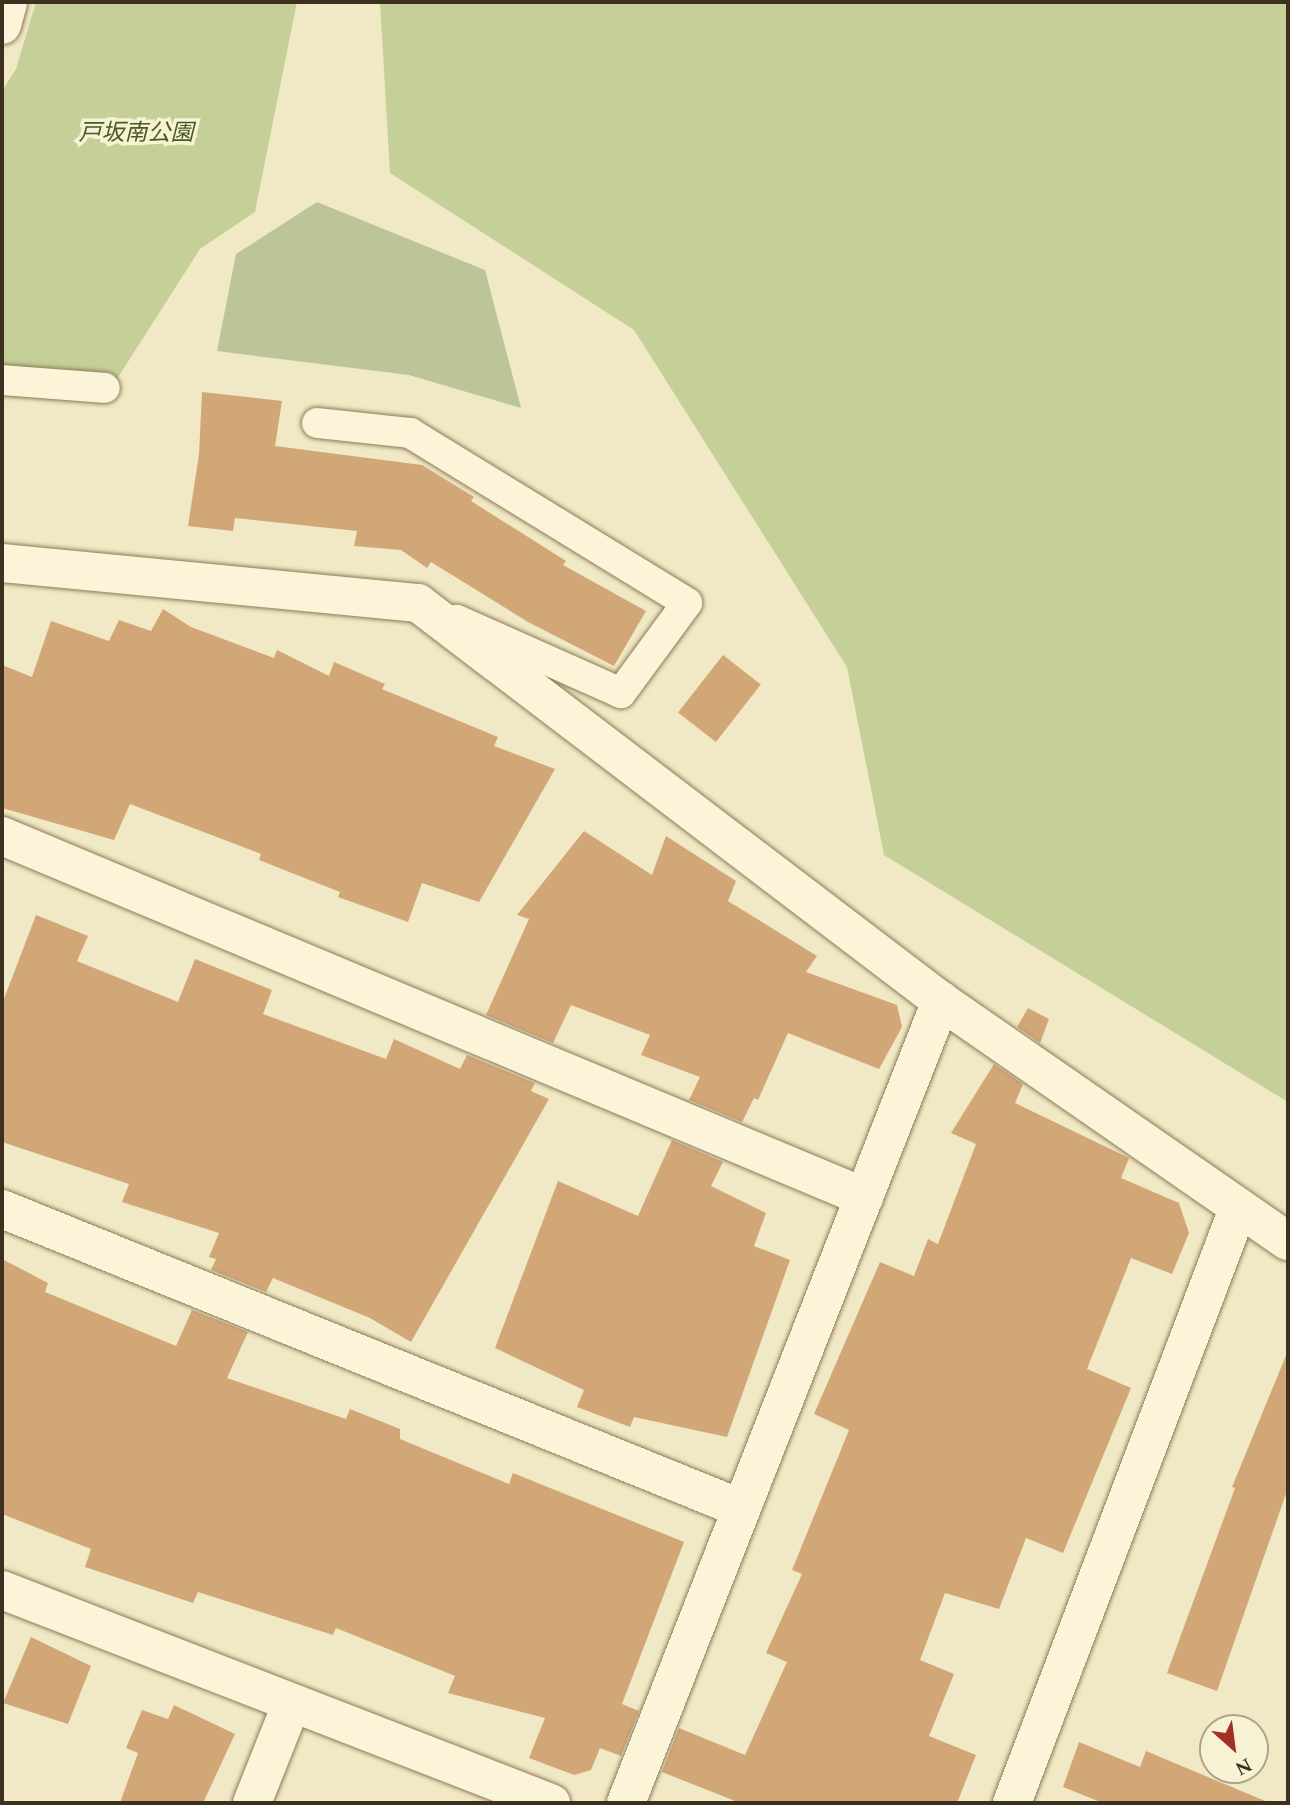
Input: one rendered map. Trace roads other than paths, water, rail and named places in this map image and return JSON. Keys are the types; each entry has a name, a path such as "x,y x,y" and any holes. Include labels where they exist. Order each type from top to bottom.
{"street":[{"path":"2,25 8,2"},
{"path":"2,564 418,603 941,1001 1238,1209 1288,1241"},
{"path":"2,836 864,1197"},
{"path":"626,1803 941,1001"},
{"path":"2,1209 740,1508"},
{"path":"1012,1803 1238,1209"},
{"path":"2,1590 291,1705 551,1803"},
{"path":"252,1803 291,1705"}],"lane":[{"path":"2,380 105,388"},
{"path":"317,424 410,433 687,603 621,693 418,603"}],"park label":[{"name":"戸坂南公園","path":"136,134"}]}
